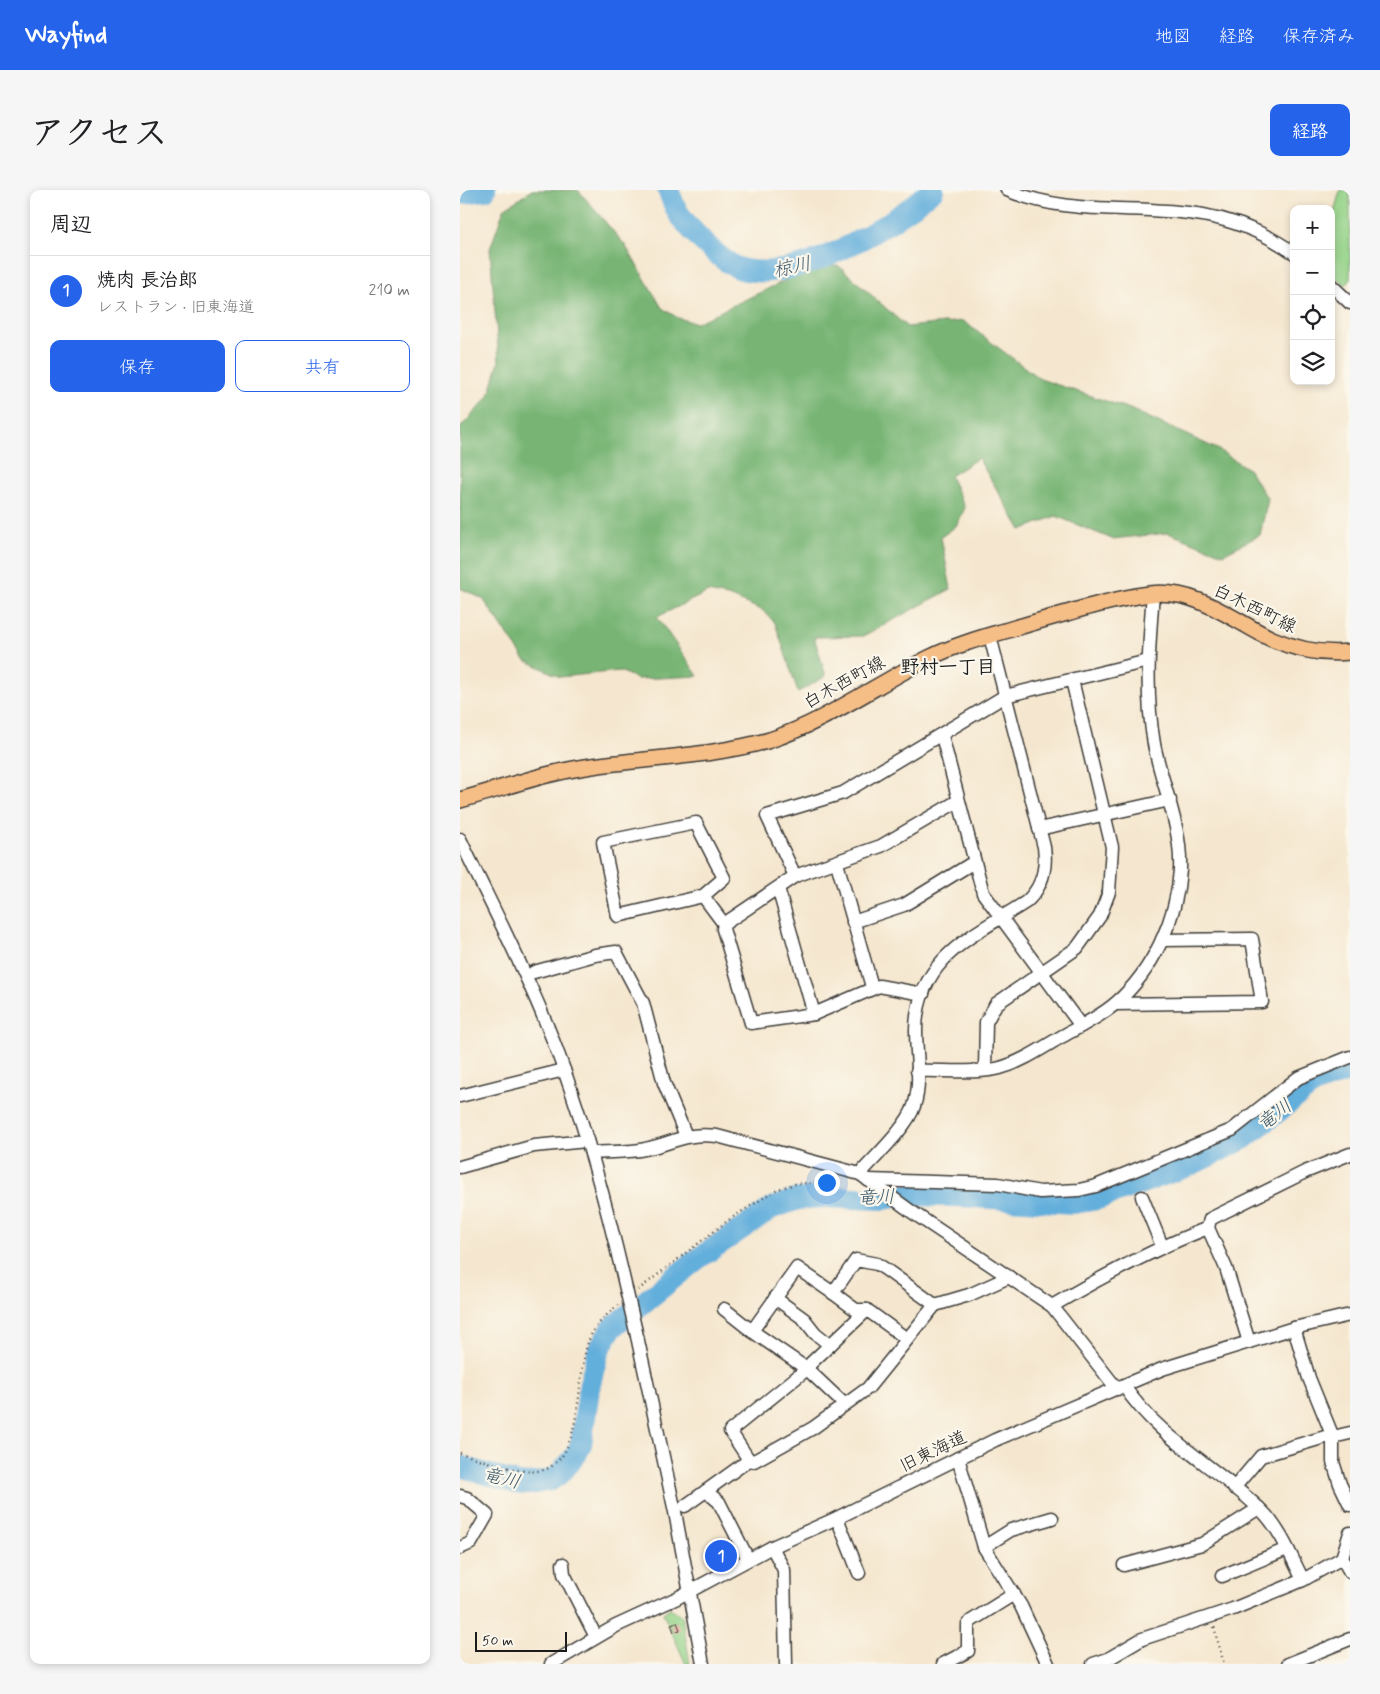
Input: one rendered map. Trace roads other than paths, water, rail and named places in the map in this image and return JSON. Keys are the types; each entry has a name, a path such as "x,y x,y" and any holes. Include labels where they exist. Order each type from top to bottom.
{"main road":[{"name":"白木西町線","path":"460,800 543,776 590,766 732,748 770,740 806,724 930,657 990,636 1102,604 1153,593 1189,598 1219,610 1270,638 1308,652 1350,652"}],"street":[{"path":"1007,190 1040,202 1064,207 1201,215 1240,224 1259,232 1290,251"},
{"path":"1335,289 1350,303"},
{"path":"917,1071 986,1070 1000,1068 1025,1058 1115,1004 1137,979 1162,940 1175,902 1180,869 1177,835 1170,800 1154,746 1149,707 1148,661 1153,593"},
{"path":"868,1180 915,1106 917,1071 916,1028 923,994 930,974 947,954 962,942 1026,902 1040,886 1045,863 1039,829 990,636"},
{"path":"795,876 767,816 843,793 942,736 1005,696 1148,661"},
{"path":"986,1070 985,1036 989,1014 1002,997 1077,948 1100,916 1109,892 1112,847 1072,680"},
{"path":"942,736 983,893 1003,917 1081,1026"},
{"path":"1039,829 1170,800"},
{"path":"923,994 879,986 814,1014 751,1023 722,930 724,924 795,876 837,863 881,846 958,801"},
{"path":"696,823 724,878 703,896 618,916 603,842 696,823"},
{"path":"460,839 516,953 564,1070 589,1147 631,1290 637,1336 690,1591 703,1664"},
{"path":"854,922 904,905 974,862"},
{"path":"837,863 872,988"},
{"path":"778,888 814,1014"},
{"path":"703,896 724,924"},
{"path":"1115,1004 1262,1002 1252,939 1162,940"},
{"path":"534,972 595,955 616,952 640,994 664,1083 686,1136"},
{"path":"460,1167 534,1146 589,1147 630,1152 698,1134 717,1136 868,1180 998,1184 1040,1192 1057,1192 1096,1186 1232,1130 1298,1078 1322,1066 1350,1057"},
{"path":"460,1096 564,1070"},
{"path":"1249,1342 1226,1268 1208,1228 1210,1219 1305,1172 1350,1154"},
{"path":"868,1180 912,1212 1052,1306 1141,1410 1259,1508 1287,1549 1303,1580"},
{"path":"1142,1197 1162,1246"},
{"path":"1052,1306 1112,1271 1162,1246 1208,1228"},
{"path":"833,1293 856,1260 878,1264 935,1306"},
{"path":"752,1331 797,1268 856,1310 867,1310 907,1339"},
{"path":"685,1506 724,1480 724,1477 749,1460 754,1461 813,1428 868,1388 935,1306 968,1296 1009,1277"},
{"path":"775,1298 804,1319 815,1333 830,1345"},
{"path":"724,1309 807,1369 844,1404"},
{"path":"749,1460 730,1431 807,1369 867,1310"},
{"name":"旧東海道","path":"551,1664 596,1637 690,1591 772,1547 837,1518 958,1458 1120,1387 1162,1369 1294,1328 1350,1315"},
{"path":"1294,1328 1309,1378 1333,1436 1333,1462 1350,1506"},
{"path":"1234,1488 1261,1456 1350,1433"},
{"path":"958,1458 984,1547 1021,1606 1048,1664"},
{"path":"706,1492 719,1502 748,1559"},
{"path":"460,1496 467,1498 488,1515 472,1543 460,1548"},
{"path":"1124,1566 1202,1544 1259,1508"},
{"path":"837,1518 859,1573"},
{"path":"984,1547 1012,1530 1052,1518"},
{"path":"1093,1664 1108,1659 1142,1639 1212,1616 1303,1580 1342,1558 1350,1533"},
{"path":"772,1547 784,1570 786,1664"},
{"path":"1222,1576 1287,1549"},
{"path":"1342,1558 1350,1572"},
{"path":"563,1564 564,1574 596,1637"},
{"path":"943,1664 968,1651 968,1625 971,1621 1014,1594"},
{"path":"1288,1664 1350,1639"}],"waterway":[{"name":"椋川","path":"460,194 485,190"},
{"name":"椋川","path":"668,190 677,211 700,239 718,255 745,270 768,271 793,267 845,248 893,220 933,190"},
{"name":"竜川","path":"460,1466 516,1483 529,1484 551,1480 561,1473 576,1455 581,1444 590,1383 599,1349 611,1329 696,1260 772,1208 798,1199 821,1197 884,1199 904,1195 956,1196 1074,1203 1098,1199 1188,1166 1243,1139 1313,1084 1350,1070"}],"place":[{"name":"焼肉 長治郎","path":"721,1556"}],"district":[{"name":"野村一丁目","path":"948,666"}]}
